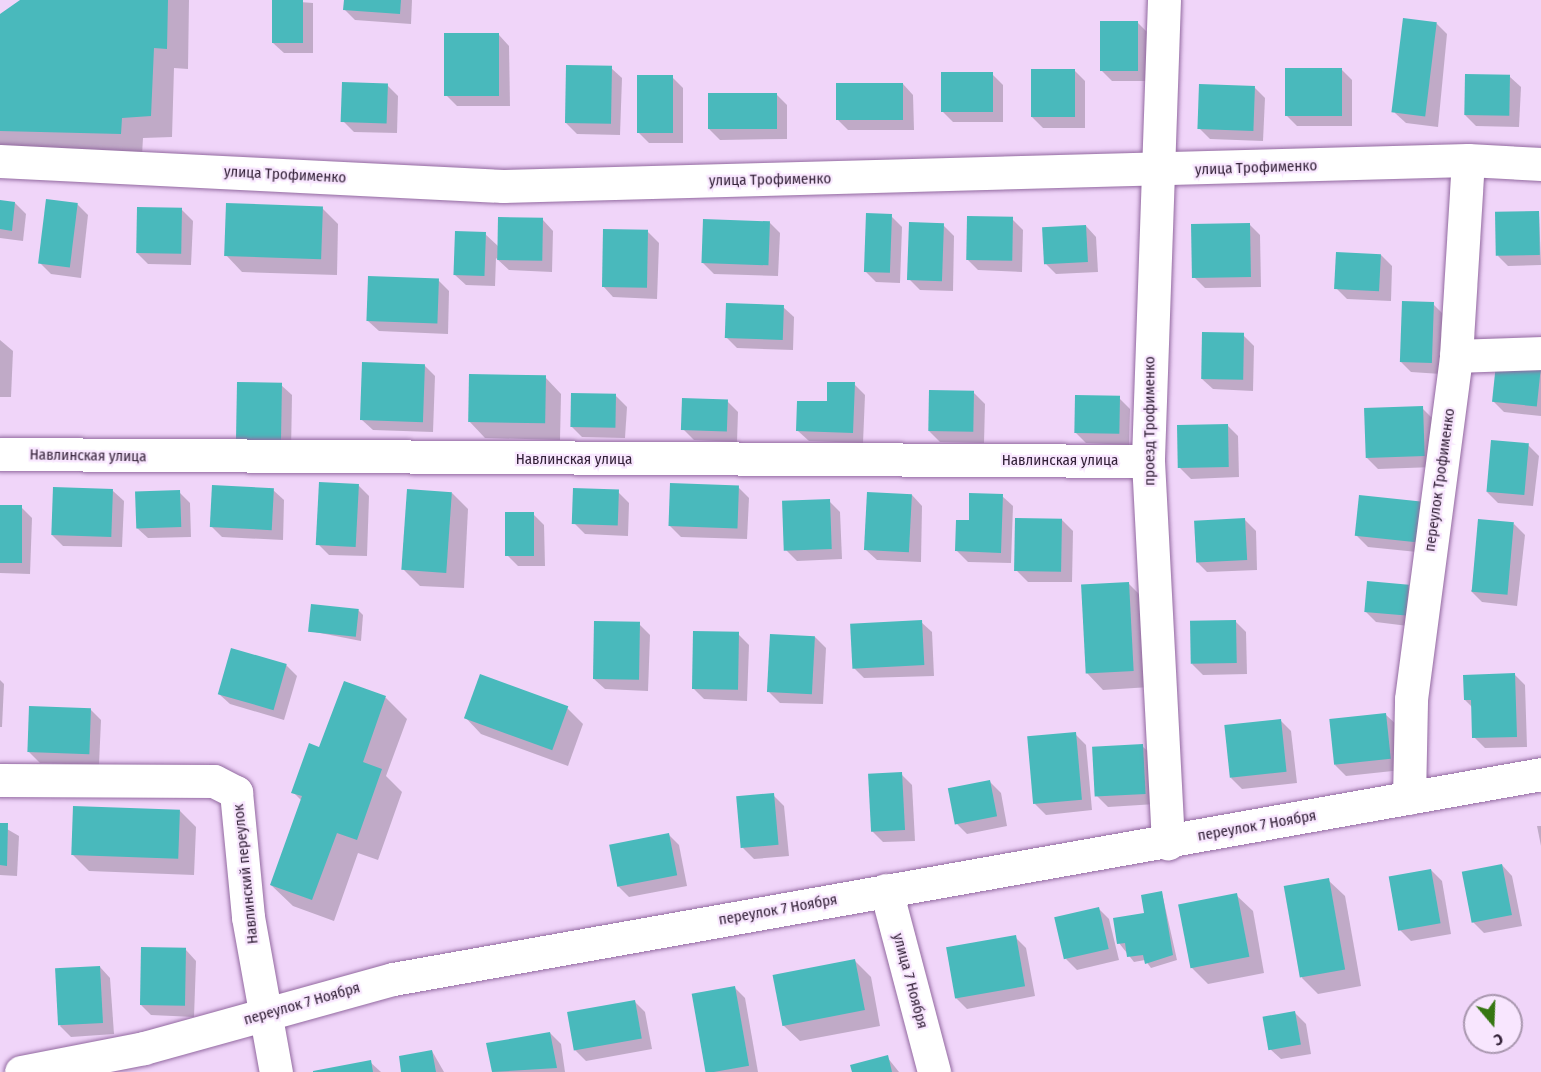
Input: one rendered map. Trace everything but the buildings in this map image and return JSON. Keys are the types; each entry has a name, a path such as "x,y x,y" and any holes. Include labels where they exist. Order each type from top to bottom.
{"street":[{"name":"проезд Трофименко","path":"1164,0 1156,171 1148,461 1168,843"},
{"name":"улица Трофименко","path":"0,161 503,186 1156,171 1468,160 1541,164"},
{"name":"переулок Трофименко","path":"1409,798 1411,699 1456,356 1468,160"},
{"path":"1456,356 1541,353"},
{"name":"Навлинская улица","path":"0,454 1148,461"},
{"name":"переулок 7 Ноября","path":"21,1072 144,1048 393,979 886,890 1168,843 1541,774"},
{"name":"Навлинский переулок","path":"0,780 226,783 241,803 248,917 263,1014"},
{"name":"улица 7 Ноября","path":"886,890 934,1072"},
{"path":"263,1014 276,1072"}]}
